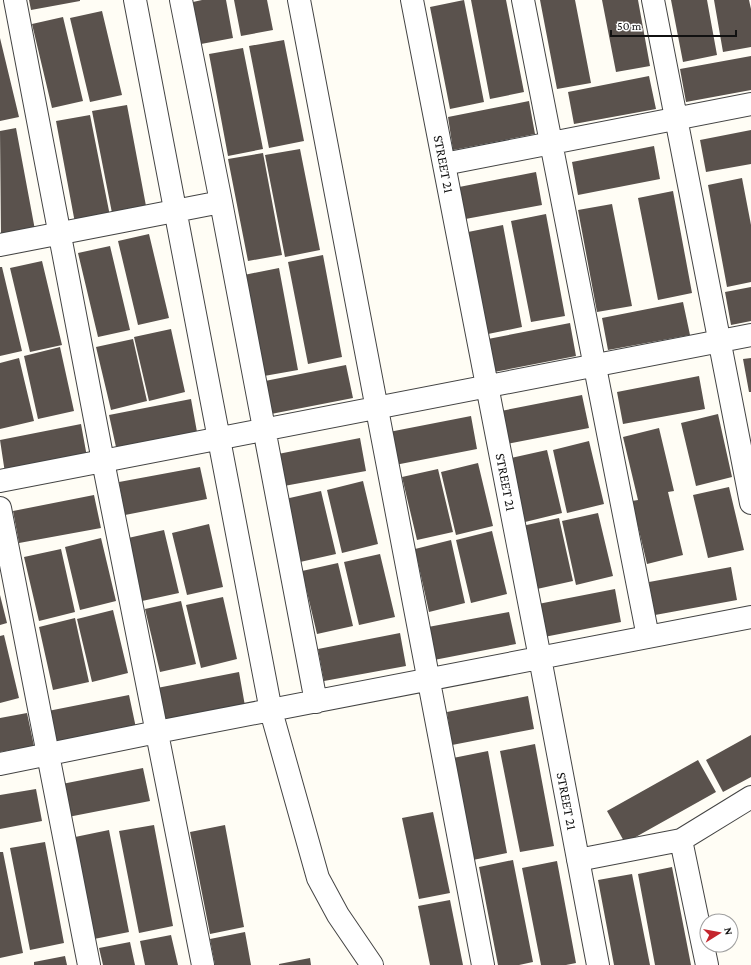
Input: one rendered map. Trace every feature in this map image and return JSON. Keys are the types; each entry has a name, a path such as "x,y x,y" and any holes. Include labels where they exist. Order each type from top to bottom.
{"street":[{"path":"15,0 103,461 203,965"},
{"path":"135,0 271,710 318,878 338,915 370,964"},
{"path":"182,0 316,702"},
{"path":"299,0 484,965"},
{"name":"STREET 21","path":"412,0 598,965"},
{"path":"523,0 648,637"},
{"path":"652,0 751,503"},
{"path":"444,164 751,104"},
{"path":"0,245 221,202"},
{"path":"0,481 751,335"},
{"path":"0,508 89,965"},
{"path":"0,764 157,732 751,617"},
{"path":"578,860 681,840 748,800"},
{"path":"681,840 707,965"}],"building":[{"path":"29,0 80,0 80,1 31,10"},
{"path":"202,0 226,0 233,38 201,44 193,2"},
{"path":"234,0 267,0 273,30 241,36"},
{"path":"464,0 484,102 450,109 430,7"},
{"path":"471,0 506,0 524,92 490,99"},
{"path":"540,0 575,0 591,83 557,89"},
{"path":"602,0 638,0 650,66 616,72"},
{"path":"671,0 707,0 717,55 683,62"},
{"path":"714,0 749,0 751,9 751,47 723,52"},
{"path":"102,11 122,95 90,102 70,18"},
{"path":"63,17 83,101 52,108 32,24"},
{"path":"0,38 19,117 0,121"},
{"path":"284,40 304,141 269,148 249,46"},
{"path":"243,48 263,149 228,156 209,54"},
{"path":"751,56 751,90 686,102 680,69"},
{"path":"649,76 656,109 574,124 568,92"},
{"path":"529,101 535,134 453,150 448,117"},
{"path":"127,105 146,206 112,213 92,111"},
{"path":"90,115 110,216 75,223 56,121"},
{"path":"16,128 35,230 1,236 0,131"},
{"path":"751,130 751,164 706,172 700,140"},
{"path":"654,146 660,179 578,195 572,162"},
{"path":"300,149 320,250 285,257 265,155"},
{"path":"263,153 282,255 248,261 228,159"},
{"path":"536,172 542,205 460,220 454,188"},
{"path":"742,178 751,225 751,282 727,287 708,185"},
{"path":"673,191 692,293 658,300 638,198"},
{"path":"612,204 632,306 597,312 578,210"},
{"path":"546,214 565,316 531,322 511,221"},
{"path":"503,225 522,327 488,334 468,232"},
{"path":"149,234 169,318 138,325 118,241"},
{"path":"110,246 130,330 98,337 78,253"},
{"path":"323,255 342,357 308,364 288,262"},
{"path":"42,261 62,345 30,352 10,268"},
{"path":"0,267 2,267 22,351 0,356"},
{"path":"279,268 298,370 264,376 244,275"},
{"path":"751,287 751,321 731,325 725,292"},
{"path":"683,302 690,335 608,350 602,318"},
{"path":"570,323 576,356 494,372 488,339"},
{"path":"171,329 185,392 149,401 134,337"},
{"path":"133,339 147,401 111,410 96,347"},
{"path":"60,347 74,411 38,419 24,356"},
{"path":"19,358 34,421 0,429 0,363"},
{"path":"751,358 751,392 749,392 743,359"},
{"path":"346,365 353,398 271,414 265,381"},
{"path":"699,376 705,409 623,424 617,392"},
{"path":"582,395 589,428 507,444 501,411"},
{"path":"191,399 197,432 116,447 109,415"},
{"path":"718,414 732,477 696,486 681,423"},
{"path":"471,416 477,449 395,465 389,432"},
{"path":"81,424 87,457 5,473 0,440"},
{"path":"659,428 674,491 668,492 683,555 647,564 632,501 638,500 623,437"},
{"path":"360,438 366,471 284,486 278,454"},
{"path":"589,441 604,504 567,513 553,450"},
{"path":"547,450 562,513 525,522 511,458"},
{"path":"478,463 493,526 456,535 441,472"},
{"path":"200,467 207,499 125,515 119,482"},
{"path":"438,469 453,532 417,540 402,477"},
{"path":"363,481 378,544 342,553 327,490"},
{"path":"729,487 744,550 708,558 693,495"},
{"path":"321,491 336,554 300,562 285,499"},
{"path":"94,495 101,528 19,543 13,511"},
{"path":"598,513 613,576 576,585 562,521"},
{"path":"559,518 573,581 537,589 522,526"},
{"path":"209,524 223,587 187,595 172,533"},
{"path":"164,530 179,593 142,601 128,538"},
{"path":"492,531 507,594 471,603 456,540"},
{"path":"101,538 116,601 80,610 65,547"},
{"path":"451,540 465,603 429,612 415,549"},
{"path":"61,549 75,612 39,621 24,557"},
{"path":"380,554 395,617 359,625 344,562"},
{"path":"338,563 353,626 317,634 302,571"},
{"path":"731,567 737,600 655,615 649,582"},
{"path":"615,589 621,622 539,638 533,605"},
{"path":"0,595 7,623 0,625"},
{"path":"223,597 237,659 201,668 186,605"},
{"path":"181,601 196,664 160,672 145,609"},
{"path":"113,610 128,673 92,682 77,619"},
{"path":"509,612 516,644 434,660 428,627"},
{"path":"75,618 89,682 53,690 39,627"},
{"path":"400,633 406,666 324,681 318,649"},
{"path":"4,635 19,698 0,703 0,636"},
{"path":"239,672 245,706 163,721 157,688"},
{"path":"129,695 136,728 54,744 48,711"},
{"path":"528,696 534,729 452,745 447,712"},
{"path":"27,713 34,746 0,752 0,718"},
{"path":"751,735 751,777 723,792 706,760"},
{"path":"535,744 554,846 520,852 500,751"},
{"path":"488,751 507,853 473,860 453,758"},
{"path":"698,760 716,792 625,843 607,811"},
{"path":"143,768 150,801 68,817 62,784"},
{"path":"36,789 42,821 0,829 0,795"},
{"path":"433,812 450,893 419,899 402,818"},
{"path":"154,825 173,926 139,933 119,831"},
{"path":"225,825 244,927 210,934 190,832"},
{"path":"109,830 129,932 94,939 75,837"},
{"path":"45,842 64,943 30,950 10,848"},
{"path":"0,852 3,852 23,953 0,958"},
{"path":"513,860 533,962 519,965 498,965 479,867"},
{"path":"557,861 576,963 566,965 541,965 522,868"},
{"path":"672,867 691,965 655,965 638,874"},
{"path":"632,874 650,965 614,965 598,880"},
{"path":"450,900 463,965 430,965 418,906"},
{"path":"245,932 251,965 215,965 210,939"},
{"path":"171,935 178,965 145,965 140,941"},
{"path":"130,942 135,965 103,965 99,948"},
{"path":"65,956 67,965 34,965 34,962"},
{"path":"310,958 311,965 279,965 279,964"}]}
